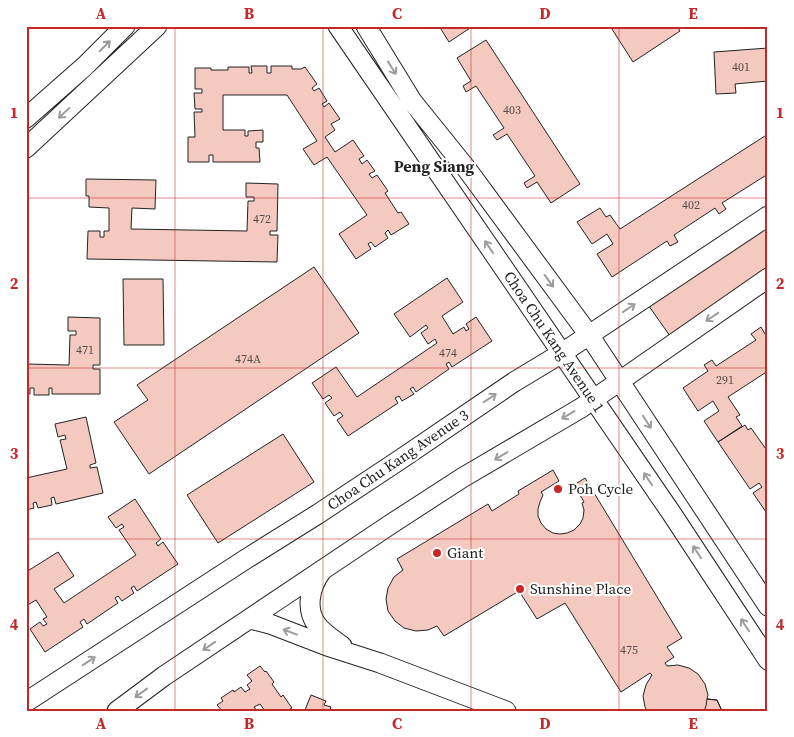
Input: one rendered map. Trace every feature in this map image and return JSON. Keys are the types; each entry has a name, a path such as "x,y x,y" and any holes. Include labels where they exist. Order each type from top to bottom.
{"street":[{"path":"26,118 85,66 125,26"},
{"path":"26,148 157,26"},
{"name":"Choa Chu Kang Avenue 1","path":"338,26 672,514 768,660"},
{"name":"Choa Chu Kang Avenue 1","path":"366,26 412,101 466,168 589,335 768,606"},
{"name":"Choa Chu Kang Avenue 3","path":"26,702 318,514 514,382 562,353 768,216"},
{"path":"117,711 164,676 462,478 581,408 768,278"},
{"path":"323,570 315,580 310,592 310,612 317,625 353,654"},
{"path":"250,619 270,624 380,663 506,711"},
{"path":"26,692 48,687"}],"building":[{"path":"439,26 473,26 449,42"},
{"path":"610,26 677,26 680,31 633,62"},
{"path":"486,40 580,184 551,203 537,182 527,188 524,183 535,176 507,134 497,140 493,135 504,128 476,86 466,92 463,86 471,81 457,58"},
{"path":"768,48 768,81 735,84 736,93 716,94 714,52"},
{"path":"251,66 267,66 267,73 271,73 271,66 292,66 292,69 305,67 317,84 312,88 314,91 319,88 327,101 322,104 324,107 329,103 340,119 331,124 335,130 325,137 335,152 353,140 364,156 359,159 362,164 367,160 375,171 369,174 372,178 377,175 388,191 385,193 398,213 401,212 409,224 391,235 388,230 385,233 388,238 375,247 371,242 368,244 371,249 356,259 339,234 367,215 327,157 314,165 303,149 317,141 287,95 223,95 223,130 245,130 245,136 248,136 248,131 263,130 263,142 256,142 256,148 259,148 260,162 213,162 213,155 209,155 209,162 188,162 188,137 195,137 194,112 202,112 202,109 195,109 194,93 202,93 202,89 195,89 195,68 228,70 228,67 249,67 249,73 252,73"},
{"path":"768,134 768,174 722,203 726,209 719,214 715,208 674,235 678,242 670,246 667,241 612,277 597,254 613,244 607,234 592,244 577,222 600,208 606,217 610,215 620,229"},
{"path":"86,179 156,180 155,209 132,208 131,229 247,231 248,201 254,201 254,197 246,197 246,183 278,184 277,231 270,231 270,235 278,235 277,262 87,259 88,231 100,231 100,237 104,237 104,231 109,231 109,208 89,207 89,196 86,196"},
{"path":"768,205 768,270 670,336 639,292"},
{"path":"314,267 359,333 149,474 114,422 148,400 137,385"},
{"path":"447,278 463,302 442,316 453,334 464,327 466,331 469,329 466,324 476,317 492,341 452,367 449,362 446,364 449,369 416,392 413,387 410,389 414,394 402,401 399,396 395,398 398,403 348,436 337,420 343,416 340,412 334,416 325,403 332,398 329,395 323,399 312,383 336,367 357,397 437,343 435,339 428,344 421,333 428,328 426,325 410,337 394,314"},
{"path":"123,279 163,279 164,345 124,345"},
{"path":"68,317 100,318 100,365 93,365 93,369 100,369 100,394 52,394 52,388 49,388 49,395 34,395 34,388 30,388 30,394 26,394 26,364 69,365 70,335 76,335 76,331 68,331"},
{"path":"761,327 765,334 768,332 768,371 728,397 740,415 736,417 742,426 718,442 704,421 719,411 713,401 698,411 683,388 708,371 704,365 712,360 716,366 756,340 751,334"},
{"path":"86,417 96,463 90,465 90,468 97,467 103,493 56,504 54,497 51,498 52,505 38,508 36,502 33,503 34,508 26,510 26,478 67,469 60,440 66,439 65,435 58,437 55,424"},
{"path":"745,425 748,430 751,428 768,452 768,515 753,493 762,487 759,483 750,489 718,442"},
{"path":"283,434 314,482 218,543 187,495"},
{"name":"Sunshine Place","path":"553,470 559,481 541,492 543,495 538,509 538,516 541,523 546,529 560,534 574,530 580,524 583,518 584,510 582,503 584,502 574,485 585,478 682,638 667,647 674,657 665,663 667,666 678,665 689,668 698,674 705,684 708,695 707,699 717,700 722,711 647,711 643,696 646,685 652,675 650,673 621,692 565,603 537,619 519,591 444,636 437,626 428,630 416,631 404,628 395,621 388,611 386,599 388,588 394,577 403,570 397,559 488,504 492,511 519,494 518,491"},
{"path":"135,499 161,539 156,543 158,546 163,542 178,564 137,591 134,586 131,588 134,593 122,601 118,596 115,598 118,603 87,624 84,619 80,622 83,627 45,652 30,629 40,622 43,626 47,624 43,619 47,617 36,600 26,606 26,572 58,552 74,576 54,589 64,603 136,555 119,530 124,527 122,524 116,528 108,517"},
{"path":"260,666 274,682 272,684 281,697 283,695 292,708 290,709 291,711 265,711 260,704 254,707 257,711 222,711 217,705 223,701 221,698 241,687 245,692 250,689 247,685 252,681 247,675"},
{"path":"311,695 326,701 324,705 331,707 330,710 332,711 305,710"},
{"path":"707,699 717,700 722,711 704,711"}],"place":[{"name":"Poh Cycle","path":"558,489"},
{"name":"Giant","path":"437,553"},
{"name":"Sunshine Place","path":"520,589"}],"district":[{"name":"Peng Siang","path":"434,166"}]}
